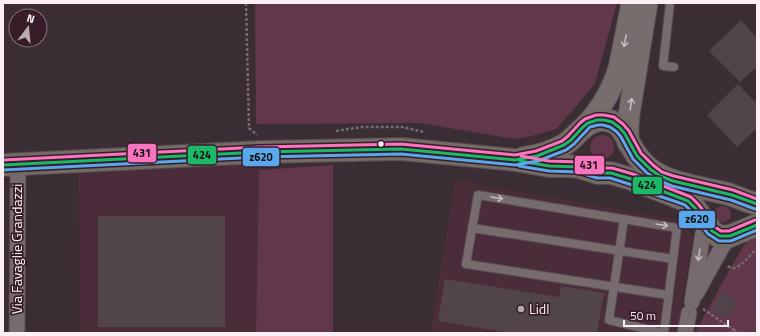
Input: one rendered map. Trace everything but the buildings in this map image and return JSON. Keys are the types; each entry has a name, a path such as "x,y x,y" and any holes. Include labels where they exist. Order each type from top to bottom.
{"main road":[{"path":"515,160 537,156 550,151 564,145 590,123 600,120 608,121 619,126 637,156 660,176 757,204"},
{"path":"581,130 575,142 577,158 582,165 598,172 612,171 618,168 624,161 628,152 627,139"},
{"path":"10,165 261,152 401,149 515,160 549,166 576,167 598,172 611,173 679,197 693,205 710,229 717,235 727,236 757,225"},
{"path":"732,196 742,203 745,214 743,226 734,234"}],"street":[{"path":"581,130 602,106 616,78 632,3"},
{"path":"627,139 629,115 647,3"},
{"name":"Via Favaglie Grandazzi","path":"10,165 17,333"},
{"path":"702,216 704,228 692,302 722,248 734,234"},
{"path":"685,333 696,310"}],"lane":[{"path":"670,3 663,66 674,67"},
{"path":"624,219 619,251 614,287 609,320 663,333 677,228 624,219 478,195 466,264 614,287 668,295"},
{"path":"472,228 673,259"}],"path":[{"path":"246,3 249,128 260,139"},
{"path":"332,132 362,127 402,127 429,133"},
{"path":"726,265 734,268 739,267 757,249"},
{"path":"696,310 740,333"},
{"path":"729,333 734,330"}],"shaded area":[{"path":"255,3 617,3 595,83 556,129 515,139 420,123 256,124"},
{"path":"602,135 607,136 613,142 613,152 607,158 602,159 597,158 591,152 590,147 591,142 597,136"},
{"path":"258,160 256,333 81,333 78,170"},
{"path":"333,165 333,333 256,333 259,170"},
{"path":"455,180 679,220 692,235 678,333 430,333"},
{"path":"720,206 726,206 731,211 729,220 726,222 720,222 715,217 715,211"},
{"path":"757,232 757,333 695,333 743,247"}],"transit line":[{"name":"431","path":"3,160 261,147 401,144 515,155 536,151 562,141 585,119 596,115 604,115 614,117 623,124 629,131 641,153 662,172 733,190 757,199"},
{"name":"424","path":"3,165 261,152 401,149 515,160 537,156 564,145 588,123 597,120 604,120 612,122 620,128 637,156 650,169 660,176 673,181 732,195 757,204"},
{"name":"z620","path":"3,170 261,157 401,154 515,165 538,161 566,150 574,144 590,127 603,125 610,127 617,132 633,159 647,173 658,180 672,186 731,200 755,209"},
{"name":"431","path":"521,156 549,161 580,162 599,168 612,168 633,174 691,197 699,205 715,227 721,231 729,231 755,220"},
{"name":"424","path":"520,161 549,166 579,167 598,173 611,173 631,179 688,201 712,231 720,236 730,236 757,225"},
{"name":"z620","path":"519,166 549,171 578,172 597,178 610,178 629,184 685,205 708,234 719,241 731,241 757,230"}],"place":[{"name":"Lidl","path":"521,309"}]}
